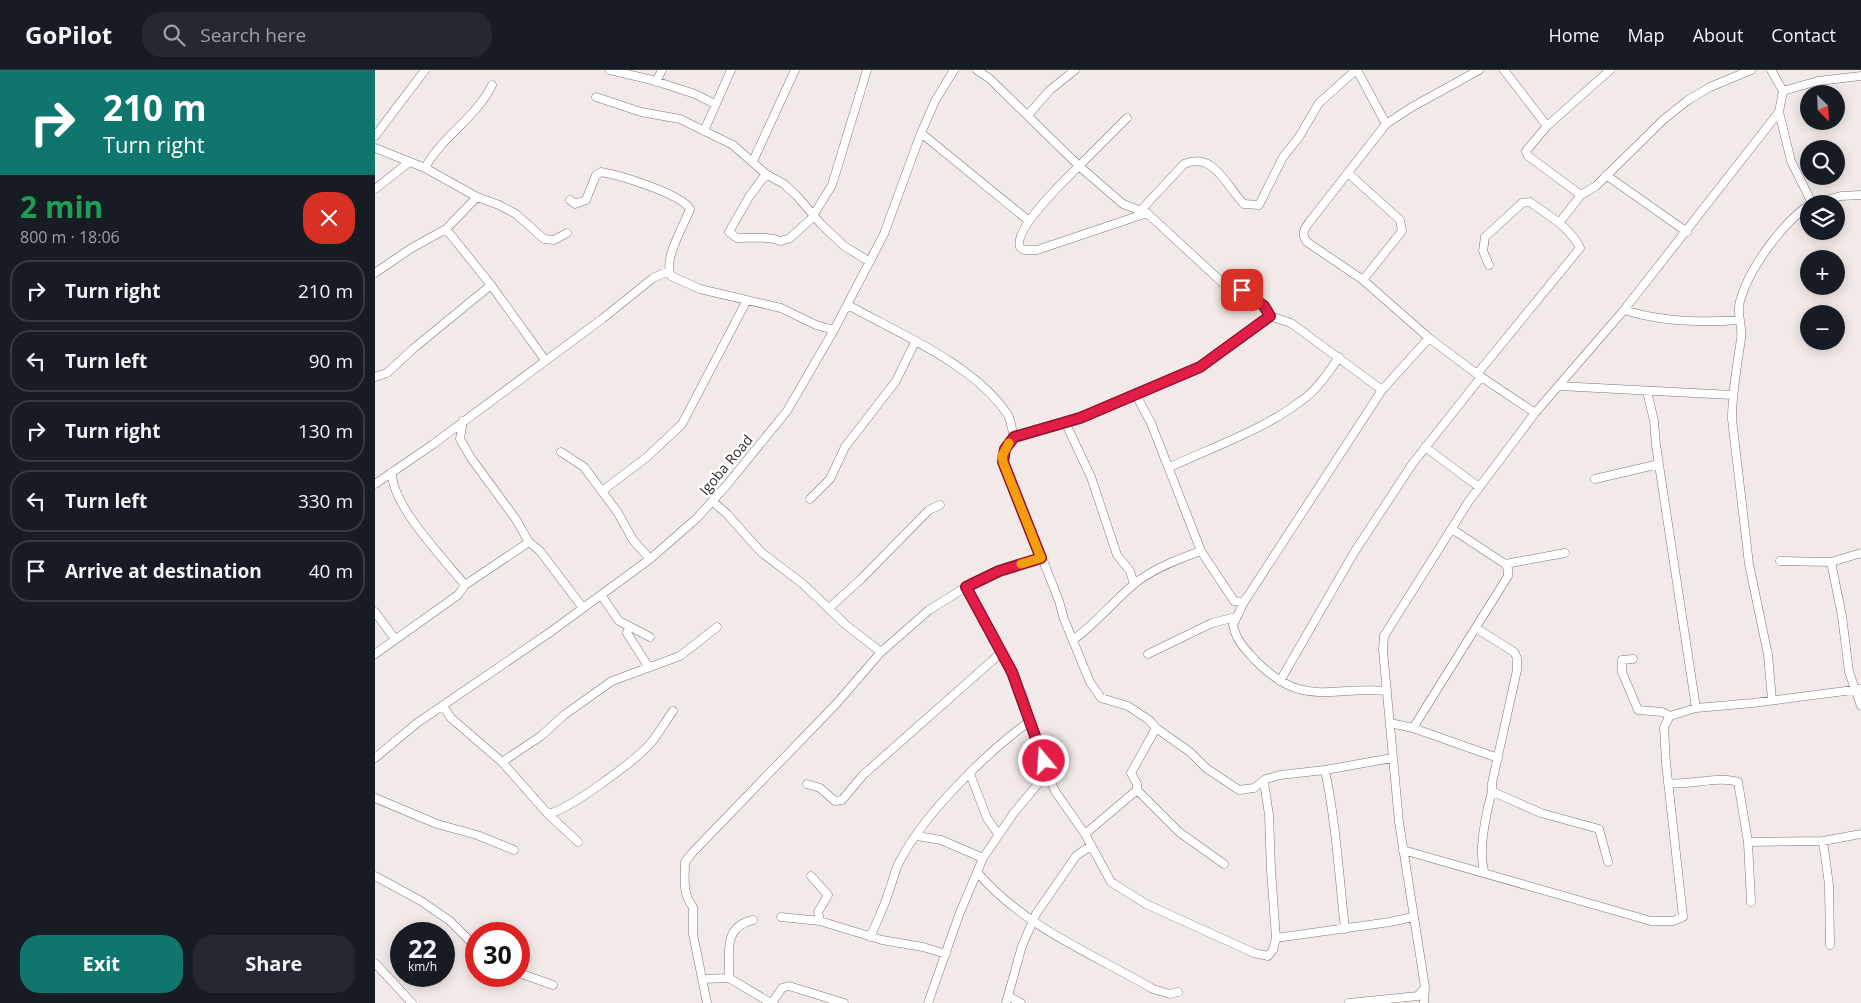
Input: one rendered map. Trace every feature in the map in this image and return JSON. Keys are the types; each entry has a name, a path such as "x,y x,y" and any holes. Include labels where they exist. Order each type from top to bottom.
{"street":[{"path":"610,70 695,94 715,104"},
{"path":"656,82 661,70"},
{"path":"704,130 731,70"},
{"path":"753,161 795,70"},
{"path":"766,174 749,197 729,232 737,238 756,235 763,239 775,238 781,241 793,235 813,214 832,185 867,70"},
{"name":"Igoba Road","path":"375,756 417,723 583,608 650,559 697,518 712,501 787,411 834,330 870,262 908,174 921,133 935,101 954,70"},
{"path":"977,70 990,79 1079,166 1123,204 1144,212 1225,285 1247,292 1264,306 1270,316 1291,323 1382,390"},
{"path":"1028,115 1050,90 1075,70"},
{"path":"1127,118 1079,166 1029,221 1019,237 1019,244 1024,250 1037,250 1144,212 1177,171 1191,162 1206,164 1212,167 1221,174 1244,204 1259,206 1283,157 1299,138 1319,103 1356,70 1386,124"},
{"path":"1479,70 1412,107 1386,124 1303,230 1303,236 1307,242 1363,280 1429,338 1535,413"},
{"path":"1504,70 1547,126"},
{"path":"1581,195 1528,156 1526,150 1547,126 1610,70"},
{"path":"1559,223 1581,195 1596,186 1633,152 1663,120 1693,97 1749,70"},
{"path":"1771,70 1783,91 1779,112 1791,161 1807,195"},
{"path":"375,136 422,71"},
{"path":"1783,91 1818,81 1861,76"},
{"path":"425,168 432,154 459,126 492,85"},
{"path":"595,97 641,112 680,119 733,145 766,174 784,184 843,246 870,262"},
{"path":"1424,1003 1425,987 1413,917 1412,892 1403,850 1392,758 1383,650 1384,636 1479,487 1535,413 1624,310 1687,232 1779,112"},
{"path":"921,133 1029,221"},
{"path":"375,148 408,163 425,168 477,197 515,214 544,239 554,240 567,233"},
{"path":"375,189 408,163"},
{"path":"570,200 575,204 586,200 596,175 601,172 654,187 686,202 690,209 674,240 669,271 671,276 700,290 781,308 815,325 834,330"},
{"path":"1348,173 1400,220 1402,226 1402,231 1363,280"},
{"path":"1606,175 1687,232"},
{"path":"1845,196 1861,195"},
{"path":"375,273 410,249 446,229 477,197"},
{"path":"1280,682 1355,551 1425,447 1479,375 1580,248 1573,235 1559,223 1530,202 1521,203 1485,237 1483,251 1489,265"},
{"path":"1772,700 1768,655 1757,606 1744,525 1733,429 1732,395 1742,335 1738,311 1740,300 1768,248 1789,220 1800,212"},
{"path":"446,229 491,285 545,360"},
{"path":"375,484 447,434 545,360 602,320 653,278 669,271"},
{"path":"375,377 387,373 414,348 491,285"},
{"path":"602,491 647,457 682,424 747,300"},
{"path":"848,305 960,367 977,380 1009,416 1014,437"},
{"path":"1624,310 1642,316 1703,322 1741,320"},
{"path":"1270,316 1213,359 1165,384 1087,416 1014,437 1005,449 1003,462 1090,682 1101,698 1128,706 1190,752 1206,768 1239,790 1254,788 1266,779 1280,775 1325,770 1392,758"},
{"path":"1387,690 1363,689 1313,692 1295,689 1280,682 1269,673 1243,647 1234,631 1236,617 1244,602 1382,390 1429,338"},
{"path":"810,499 830,479 845,447 896,381 915,342"},
{"path":"1169,467 1257,427 1301,402 1321,382 1339,357"},
{"path":"1559,386 1732,395"},
{"path":"1647,391 1654,421 1697,708"},
{"path":"1136,395 1151,423 1201,551 1234,601 1244,602"},
{"path":"460,439 463,421"},
{"path":"1065,422 1091,476 1117,555 1130,571 1134,584"},
{"path":"447,434 460,439 471,458 515,518 529,542 540,552 583,608"},
{"path":"1425,447 1479,487"},
{"path":"561,452 584,467 591,480 602,491 618,513 633,540 650,559"},
{"path":"1595,479 1659,464"},
{"path":"392,472 394,482 407,512 465,585"},
{"path":"712,501 727,513 761,552 829,608 845,625 881,652"},
{"path":"829,608 860,580 929,510 940,505"},
{"path":"1413,728 1508,576 1508,569 1505,564 1451,529"},
{"path":"375,654 458,595 465,585 529,542"},
{"path":"1073,640 1090,628 1134,584 1178,559 1201,551"},
{"path":"1505,564 1565,553"},
{"path":"1780,561 1831,562 1861,553"},
{"path":"707,1003 693,934 693,907 686,898 684,891 687,883 685,862 751,789 837,703 881,652 929,610 966,587 999,571 1041,558"},
{"path":"1831,562 1861,706"},
{"path":"966,587 1022,694 1029,721 1041,746 1047,773 1055,791 1085,834 1111,882 1146,904 1263,956 1271,954 1276,938 1264,782"},
{"path":"601,595 619,621 629,628 641,630 650,637"},
{"path":"375,612 395,640"},
{"path":"1148,654 1213,623 1236,617"},
{"path":"502,762 541,736 564,715 612,681 648,666 661,664 680,656 717,627"},
{"path":"629,628 627,633 648,666"},
{"path":"1476,628 1514,652 1517,658 1517,670 1493,783 1493,792 1488,805 1482,862 1484,871"},
{"path":"807,784 820,788 835,801 842,800 863,775 1001,652"},
{"path":"1633,659 1622,660 1622,672 1638,710 1661,712 1670,716 1697,708 1857,690"},
{"path":"443,706 451,718 502,762 548,814 578,842"},
{"path":"548,814 559,812 611,777 657,736 673,711"},
{"path":"1403,850 1484,871 1643,919 1673,921 1683,917 1668,783 1664,727 1670,716"},
{"path":"870,937 884,906 900,859 938,808 1007,736 1029,721"},
{"path":"1390,723 1413,728 1498,758"},
{"path":"1156,728 1131,773 1137,784 1137,790 1179,832 1224,864"},
{"path":"1325,770 1335,824 1340,894 1345,929"},
{"path":"928,1003 959,914 983,858 998,834 1047,773"},
{"path":"970,774 987,818 998,834"},
{"path":"1668,783 1680,785 1706,781 1738,782 1748,842 1751,902"},
{"path":"1254,788 1266,794"},
{"path":"1085,834 1137,790"},
{"path":"1493,792 1541,813 1599,829 1609,862"},
{"path":"375,798 437,824 477,835 514,850"},
{"path":"1748,842 1823,840 1861,834"},
{"path":"917,836 941,840 983,858"},
{"path":"1823,840 1829,885 1830,945"},
{"path":"1021,1003 1007,999 1023,946 1036,914 1076,856 1090,846"},
{"path":"978,873 993,890 1033,921 1153,989 1170,994 1178,992"},
{"path":"375,876 421,901 450,921 465,936"},
{"path":"811,876 828,895 818,912 820,921"},
{"path":"781,917 820,921 870,937 923,947 946,954"},
{"path":"1276,938 1345,929 1413,917"},
{"path":"729,978 730,942 734,929 741,923 753,920"},
{"path":"375,964 412,1003"},
{"path":"530,977 553,985"},
{"path":"703,979 729,978 771,1003 782,988 789,986 844,1003"},
{"path":"1349,1003 1418,996 1425,987"}],"slow traffic":[{"path":"1009,443 1002,456 1003,462 1041,558 1021,564"}],"route":[{"path":"1044,761 1041,746 1029,721 1022,694 966,587 999,571 1041,558 1002,456 1014,437 1080,418 1165,384 1213,359 1270,316 1264,306 1242,290"}]}
